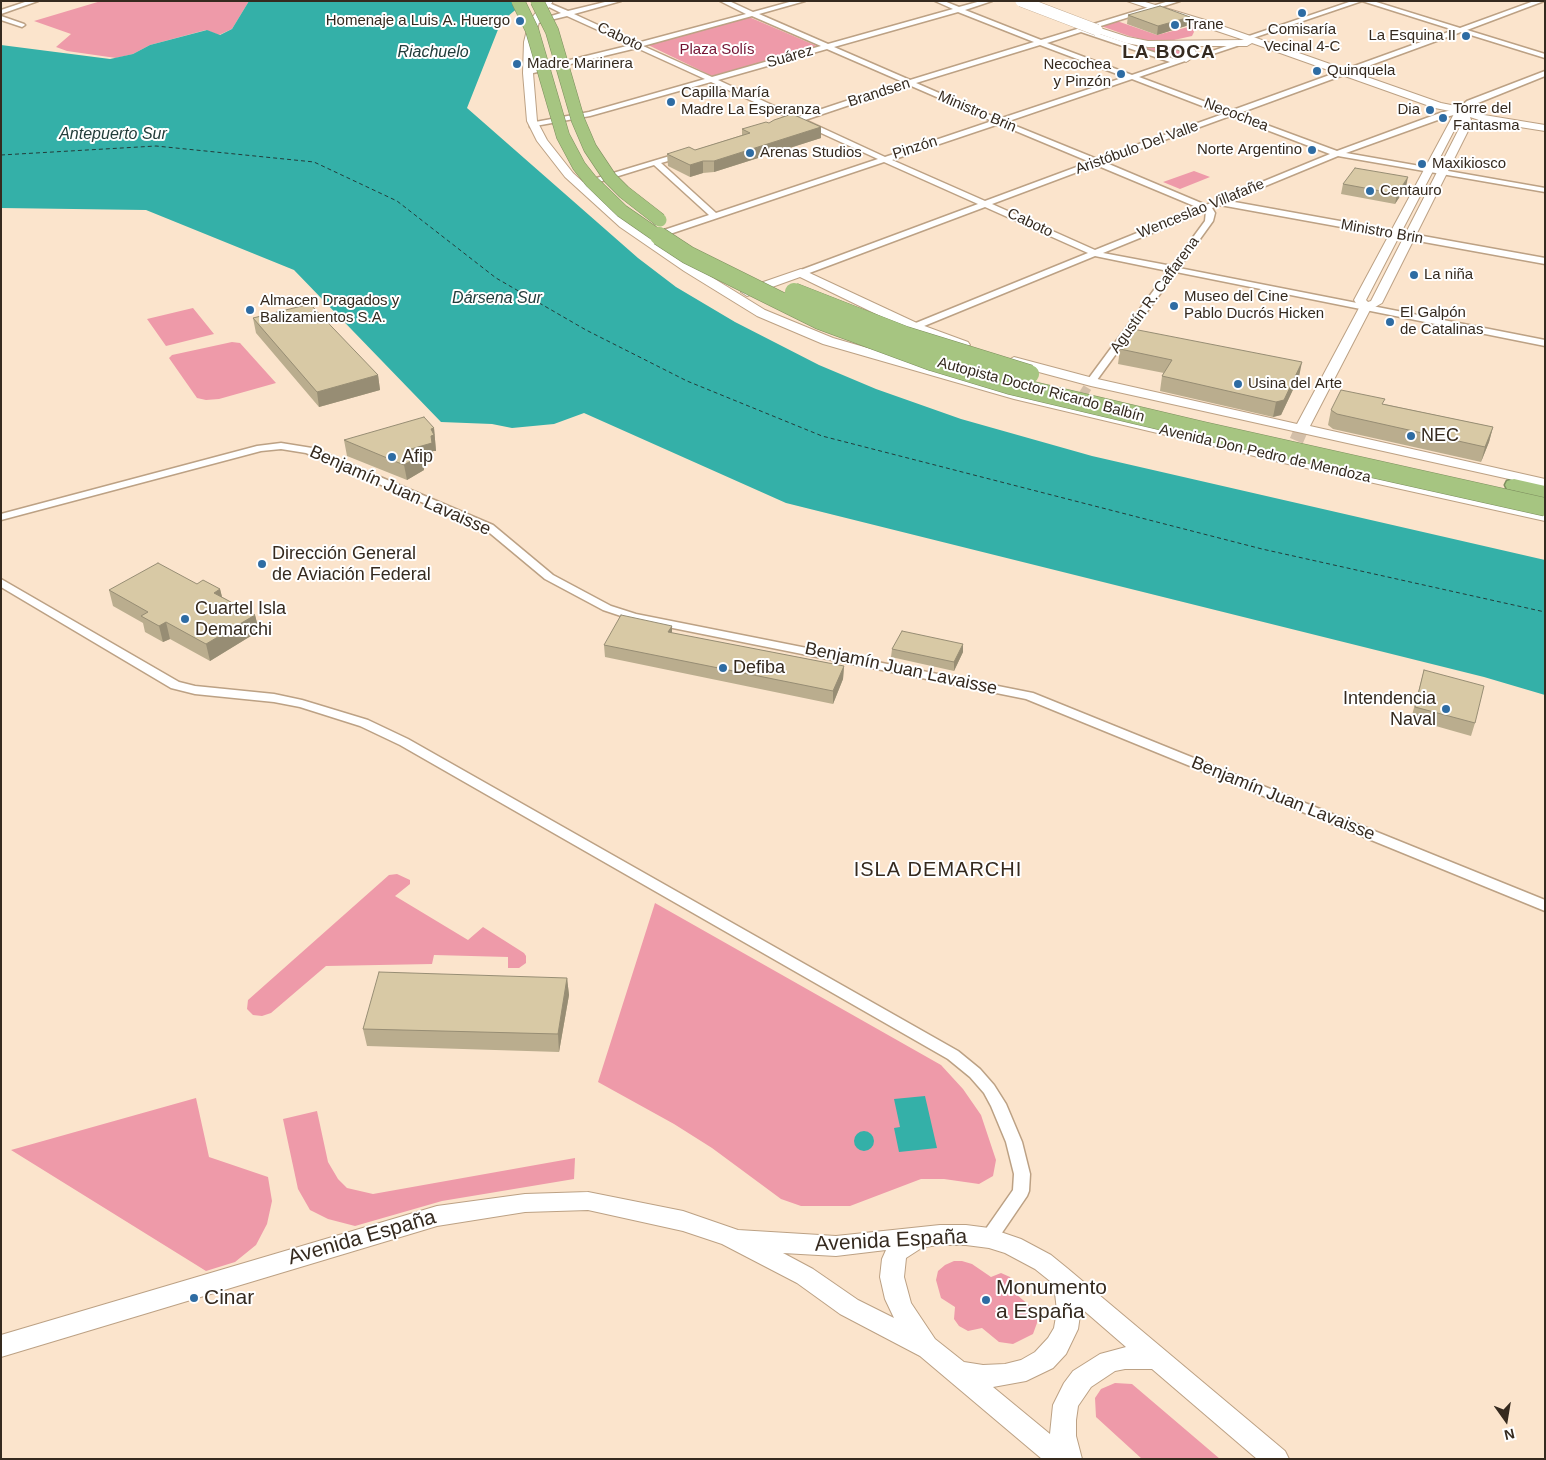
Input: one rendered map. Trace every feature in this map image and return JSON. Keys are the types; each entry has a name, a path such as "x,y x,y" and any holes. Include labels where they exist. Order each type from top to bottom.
{"highway":[{"name":"Autopista Doctor Ricardo Balbín","path":"518,1 532,30 564,136 579,166 590,181 622,211 643,226 688,255 739,281 819,320 855,334 932,362 1009,385 1204,431 1545,507"},
{"name":"Autopista Doctor Ricardo Balbín","path":"544,2 583,134 610,178 624,192 662,221 745,269 800,295 875,325 1028,374 1140,402 1545,491"}],"main road":[{"path":"1021,1 1132,42 1170,44 1244,40"},
{"path":"1131,1 1184,17 1244,40 1344,72 1435,105 1462,110 1485,110 1545,119"},
{"path":"1142,1 1156,8"},
{"name":"Avenida Don Pedro de Mendoza","path":"544,2 534,22 529,42 528,73 533,125 553,156 594,200 644,239 761,313 804,332 858,350 962,381 1073,410 1545,517"},
{"path":"1170,44 1196,38 1202,34 1200,28 1184,17"},
{"name":"Avenida Don Pedro de Mendoza","path":"534,22 562,120 601,199 610,212"},
{"path":"1170,44 1192,52 1192,55 1186,59"},
{"path":"1462,110 1482,118 1545,128"},
{"path":"1365,308 1360,300 1455,118 1462,110"},
{"path":"1301,430 1365,308 1376,303 1410,237 1467,123 1462,110"},
{"path":"800,273 794,284 792,308 804,332"},
{"name":"Avenida Don Pedro de Mendoza","path":"800,273 914,326 994,356 1091,382 1545,483"},
{"name":"Aristóbulo Del Valle","path":"734,297 800,273"},
{"name":"Avenida España","path":"1,1346 367,1235 437,1216 477,1208 525,1203 588,1201 683,1221 730,1237 805,1276 849,1307 929,1348 1061,1459"},
{"name":"Avenida España","path":"730,1237 819,1246 857,1245 920,1237 966,1235 989,1238 1013,1246 1059,1275 1276,1459"},
{"path":"920,1237 898,1251 894,1259 892,1277 897,1299 902,1310 929,1348"},
{"path":"959,1373 983,1376 1005,1375 1026,1370 1044,1360 1057,1346 1066,1329 1069,1311 1067,1292 1059,1275"},
{"path":"1069,1459 1063,1436 1063,1420 1066,1405 1082,1379 1109,1362 1133,1357 1158,1358"}],"street":[{"path":"1,12 35,1"},
{"path":"534,22 618,1"},
{"name":"Ministro Brin","path":"723,1 908,83 1206,207"},
{"path":"528,73 638,46 802,1"},
{"name":"Necochea","path":"938,1 1337,154 1545,190"},
{"name":"Suárez","path":"533,125 562,120 711,80 989,1"},
{"name":"Brandsen","path":"788,122 908,83 1177,1"},
{"path":"1204,55 1359,1"},
{"path":"1365,1 1545,56"},
{"name":"Aristóbulo Del Valle","path":"800,273 1096,162 1541,1"},
{"name":"Caboto","path":"544,2 884,159 1094,253 1545,343"},
{"path":"1,18 22,26"},
{"path":"1081,30 1176,62"},
{"name":"Pinzón","path":"644,239 1186,59"},
{"name":"Wenceslao Villafañe","path":"858,350 1337,154 1443,115 1462,110 1470,103 1545,73"},
{"path":"580,186 694,151"},
{"path":"656,162 714,215"},
{"name":"Ministro Brin","path":"1220,202 1545,261"},
{"name":"Agustín R. Caffarena","path":"1091,382 1209,221 1211,213 1206,207"},
{"name":"Benjamín Juan Lavaisse","path":"1,517 261,448 281,446 308,450 489,527 549,577 580,595 608,608 633,616 1029,696 1545,906"},
{"path":"1,582 175,685 195,690 274,698 302,704 364,723 404,742 953,1055 975,1073 989,1089 998,1104 1014,1142 1022,1174 1021,1191 989,1238"}],"green space":[{"path":"101,1 249,1 232,29 219,35 206,30 150,45 133,54 116,58 67,51 56,47 71,34 34,21"},
{"name":"Plaza Solís","path":"749,17 817,46 712,76 646,44"},
{"path":"1117,21 1157,35 1192,26 1194,32 1192,36 1174,40 1149,41 1101,26"},
{"path":"1133,45 1181,49 1189,53 1174,60"},
{"path":"1194,171 1210,177 1180,189 1163,182"},
{"path":"193,308 214,334 166,346 147,319"},
{"path":"232,342 240,343 276,383 219,399 206,400 197,398 169,358 172,355"},
{"path":"397,874 410,880 410,884 395,896 468,940 483,927 524,953 526,963 519,968 508,968 508,957 434,955 432,964 326,966 271,1013 262,1016 253,1015 247,1009 248,1000 389,875"},
{"path":"655,903 941,1065 963,1089 981,1115 996,1160 993,1176 979,1184 944,1179 921,1179 850,1206 801,1206 781,1199 712,1148 674,1124 598,1082"},
{"path":"196,1098 209,1157 268,1177 272,1201 267,1224 256,1245 235,1262 206,1271 11,1150"},
{"path":"317,1111 328,1162 338,1179 347,1188 373,1194 575,1158 574,1179 442,1201 355,1226 328,1219 310,1210 298,1189 283,1119"},
{"path":"954,1261 972,1264 991,1277 1001,1273 1010,1277 1015,1285 1016,1294 1037,1312 1037,1323 1033,1334 1013,1344 999,1342 982,1328 968,1331 959,1326 954,1319 955,1307 941,1298 936,1280 938,1271"},
{"path":"1115,1383 1132,1384 1220,1459 1142,1459 1096,1417 1095,1398 1101,1389"}],"water":[{"name":"Dársena Sur","path":"249,1 526,1 501,22 467,108 638,258 676,287 735,322 819,365 876,389 961,419 1092,456 1545,560 1545,695 1484,677 786,503 584,413 554,424 512,428 492,424 441,422 294,270 146,210 1,208 1,45 110,59 133,54 150,45 207,30 220,35 232,29"},
{"path":"925,1096 937,1148 899,1152 894,1128 900,1127 894,1099"},
{"path":"864,1131 871,1134 874,1141 871,1148 864,1151 857,1148 854,1141 857,1134"}],"building":[{"path":"1160,6 1190,17 1158,26 1128,15"},
{"path":"792,114 821,127 714,161 703,161 690,165 667,154 689,147 695,150 750,133 742,129 766,122 769,123"},
{"path":"1355,168 1408,177 1397,194 1343,184"},
{"path":"310,304 378,375 317,392 253,318"},
{"path":"1133,329 1302,362 1284,400 1276,402 1162,376 1172,360 1120,349"},
{"path":"1341,390 1385,399 1382,404 1493,427 1485,447 1337,414 1331,410"},
{"path":"424,417 434,428 431,429 434,435 431,436 432,443 411,449 422,454 404,465 344,440"},
{"name":"Cuartel Isla Demarchi","path":"158,563 197,584 203,580 220,589 214,593 255,615 206,644 166,622 159,626 141,616 148,612 109,590"},
{"path":"621,615 672,626 668,632 844,666 833,691 604,645"},
{"path":"902,631 963,644 954,662 892,649"},
{"name":"Intendencia Naval","path":"1424,670 1484,686 1475,723 1415,707"},
{"path":"379,972 567,978 558,1034 363,1029"}],"ferry route":[{"path":"1,155 156,146 314,162 397,201 496,278 586,330 687,381 822,436 1262,549 1545,612"}],"tunnel":[{"path":"1075,407 1091,382"},
{"path":"1288,460 1301,430"}],"place":[{"name":"Comisaría Vecinal 4-C","path":"1302,13"},
{"name":"Homenaje a Luis A. Huergo","path":"520,21"},
{"name":"Trane","path":"1175,25"},
{"name":"La Esquina II","path":"1466,36"},
{"name":"Madre Marinera","path":"517,64"},
{"name":"Quinquela","path":"1317,71"},
{"name":"Necochea y Pinzón","path":"1121,74"},
{"name":"Capilla María Madre La Esperanza","path":"671,102"},
{"name":"Dia","path":"1430,110"},
{"name":"Torre del Fantasma","path":"1443,118"},
{"name":"Norte Argentino","path":"1312,150"},
{"name":"Arenas Studios","path":"750,153"},
{"name":"Maxikiosco","path":"1422,164"},
{"name":"Centauro","path":"1370,191"},
{"name":"La niña","path":"1414,275"},
{"name":"Museo del Cine Pablo Ducrós Hicken","path":"1174,306"},
{"name":"Almacen Dragados y Balizamientos S.A.","path":"250,310"},
{"name":"El Galpón de Catalinas","path":"1390,322"},
{"name":"Usina del Arte","path":"1238,384"},
{"name":"NEC","path":"1411,436"},
{"name":"Afip","path":"392,457"},
{"name":"Dirección General de Aviación Federal","path":"262,564"},
{"name":"Cuartel Isla Demarchi","path":"185,619"},
{"name":"Defiba","path":"723,668"},
{"name":"Intendencia Naval","path":"1446,709"},
{"name":"Cinar","path":"194,1298"},
{"name":"Monumento a España","path":"986,1300"}],"district":[{"name":"LA BOCA","path":"1169,53"},
{"name":"ISLA DEMARCHI","path":"938,870"}],"water label":[{"name":"Riachuelo","path":"433,53"},
{"name":"Antepuerto Sur","path":"113,135"}]}
